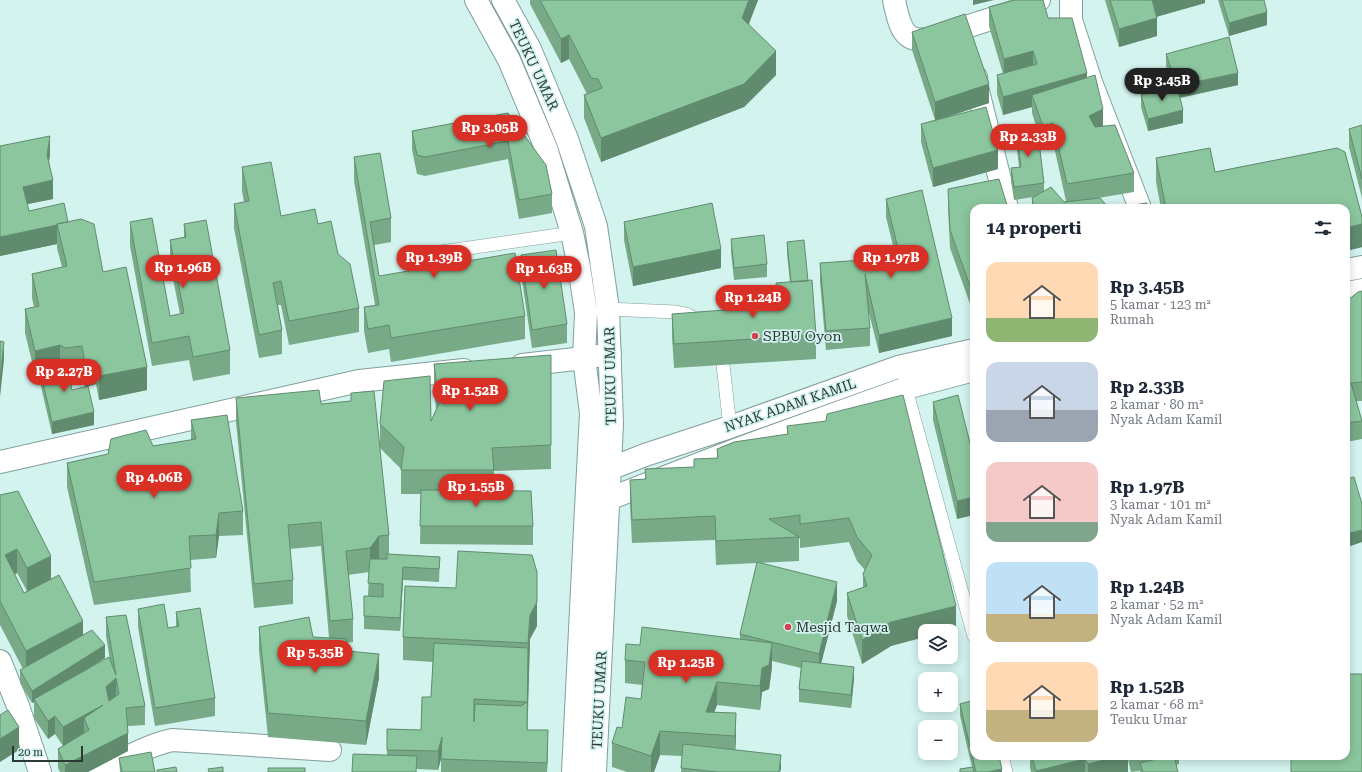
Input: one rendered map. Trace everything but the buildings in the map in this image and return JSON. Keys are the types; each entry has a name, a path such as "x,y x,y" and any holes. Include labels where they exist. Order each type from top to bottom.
{"main road":[{"name":"TEUKU UMAR","path":"476,0 509,60 546,148 572,234 586,312 584,358 592,413 573,772"},
{"name":"TEUKU UMAR","path":"503,0 530,49 567,139 596,226 608,309 612,424 595,772"},
{"path":"894,0 901,26 908,36 916,39 932,38 1028,7 1040,0"},
{"path":"1071,0 1071,20 1091,82 1138,204"},
{"path":"969,26 977,87 1006,204"},
{"path":"1350,269 1362,267"},
{"path":"1350,293 1362,290"},
{"name":"NYAK ADAM KAMIL","path":"588,478 645,455 730,427 898,367 970,351"},
{"path":"0,462 359,381 610,354"},
{"path":"586,508 738,449 906,388 970,371"},
{"path":"0,661 18,706 40,772"},
{"path":"98,772 144,749 172,740 330,750"}],"lane":[{"path":"427,254 572,234"},
{"path":"586,312 608,309 676,312 695,318 707,326"},
{"path":"723,365 730,427"},
{"path":"898,367 906,388 970,621"},
{"path":"1003,760 1006,772"}],"place":[{"name":"SPBU Oyon","path":"755,336"},
{"name":"Mesjid Taqwa","path":"788,627"}]}
